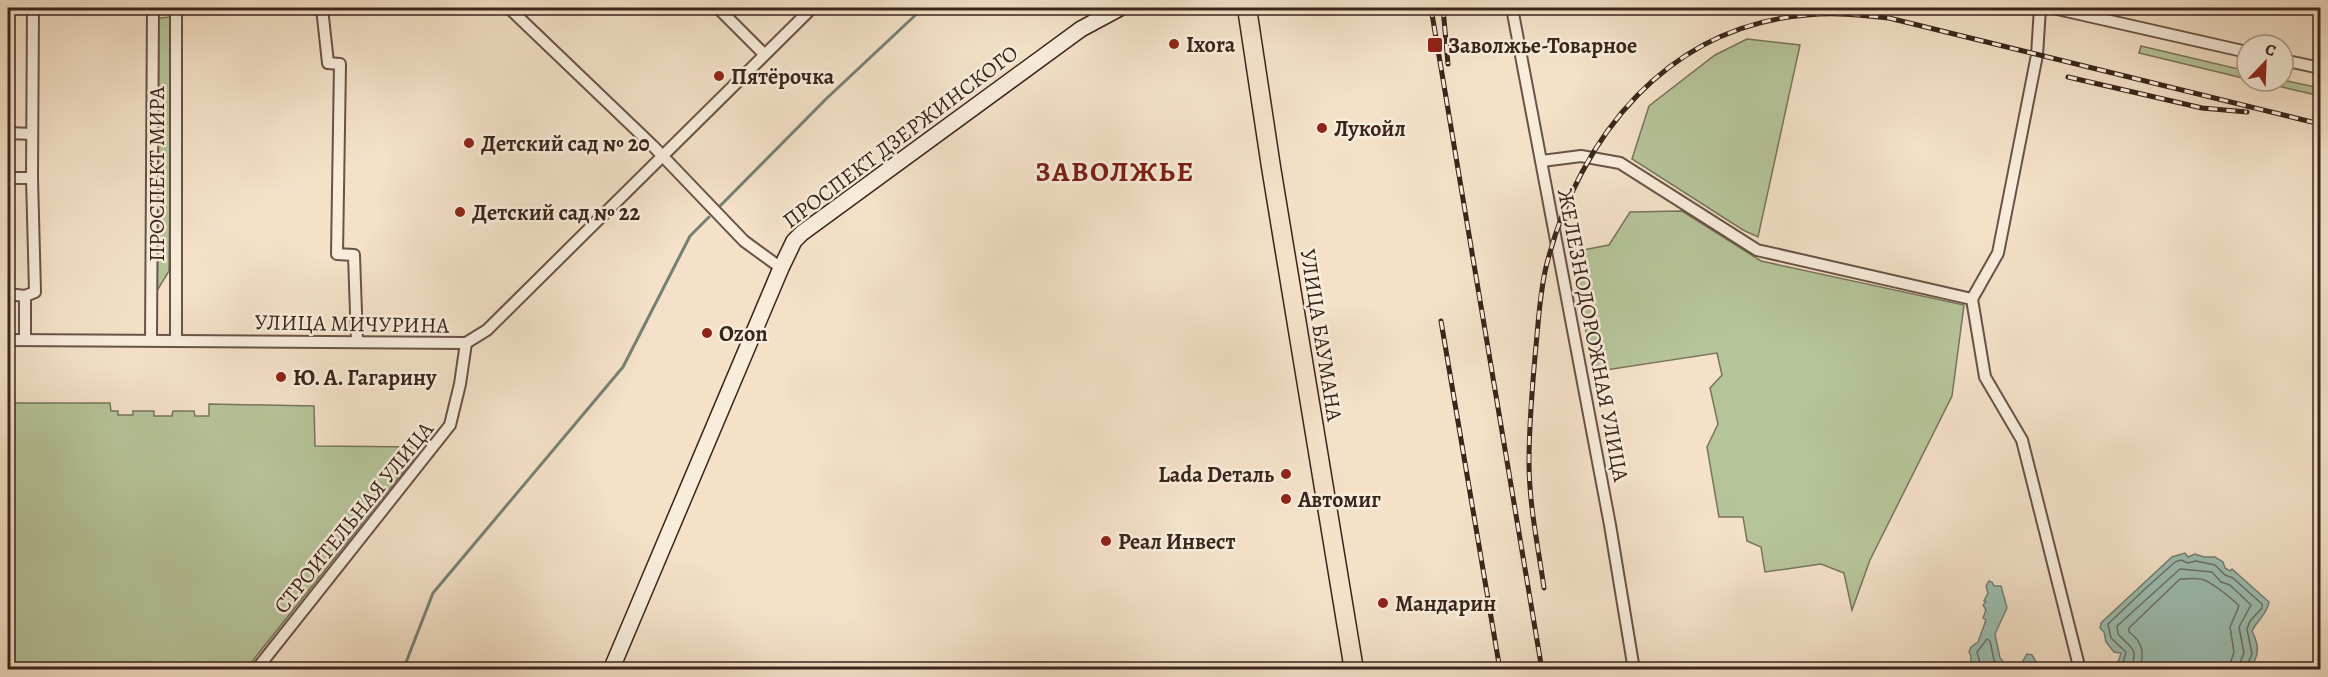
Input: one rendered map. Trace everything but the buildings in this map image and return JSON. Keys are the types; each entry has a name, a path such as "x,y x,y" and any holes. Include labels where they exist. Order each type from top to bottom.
{"main road":[{"name":"УЛИЦА БАУМАНА","path":"1247,8 1274,190 1354,669"}],"street":[{"path":"8,294 25,296 35,292 32,178 33,8"},
{"name":"ПРОСПЕКТ МИРА","path":"151,340 153,8"},
{"name":"ПРОСПЕКТ МИРА","path":"176,8 176,340"},
{"path":"322,8 328,63 340,64 337,255 354,255 357,342"},
{"path":"509,8 663,156 744,242 781,268"},
{"path":"718,8 764,54"},
{"name":"УЛИЦА МИЧУРИНА","path":"8,340 466,344 487,330 812,8"},
{"name":"ПРОСПЕКТ ДЗЕРЖИНСКОГО","path":"611,669 794,241 1082,29 1120,8"},
{"name":"ЖЕЛЕЗНОДОРОЖНАЯ УЛИЦА","path":"1512,8 1608,513 1634,669"},
{"path":"2040,8 2037,55 1998,253 1972,299 1985,377 2022,440 2080,669"},
{"path":"2053,8 2235,49"},
{"path":"2295,63 2320,68"},
{"path":"8,133 32,134"},
{"path":"1542,161 1581,156 1620,164 1757,250 1972,299"},
{"path":"8,178 32,178"},
{"path":"25,296 25,339"},
{"name":"СТРОИТЕЛЬНАЯ УЛИЦА","path":"256,669 450,425 460,384 466,344"}],"shaded area":[{"path":"172,17 169,271 155,294 157,18"},
{"path":"1747,39 1800,45 1758,237 1743,230 1632,159 1649,106 1715,55"},
{"path":"2141,46 2235,68 2235,76 2139,53"},
{"path":"2295,83 2320,88 2320,96 2295,90"},
{"path":"1682,211 1761,261 1964,305 1952,396 1870,560 1852,610 1844,573 1821,564 1765,572 1761,547 1747,541 1743,517 1719,517 1707,447 1718,424 1710,388 1722,375 1717,353 1593,372 1572,252 1609,245 1630,212"},
{"path":"8,388 14,389 14,403 110,403 111,411 118,411 118,415 133,415 133,411 154,411 154,416 172,416 173,411 194,411 195,416 209,416 209,404 314,406 315,446 420,447 412,461 246,669 8,669"}],"water":[{"path":"2185,553 2188,557 2195,554 2215,557 2223,562 2225,568 2230,571 2232,569 2269,602 2252,631 2257,646 2257,655 2253,664 2250,669 2116,669 2114,665 2121,653 2114,652 2106,642 2104,632 2100,628 2101,623 2172,557"},
{"path":"1989,581 1994,586 2001,586 2007,608 1995,634 2000,658 2010,669 1976,669 1975,664 1971,663 1969,652 1971,647 1978,642 1986,620 1983,618 1986,610 1983,605 1986,602 1984,601 1988,593 1986,586"},
{"path":"2027,654 2032,655 2040,669 2013,669 2021,664"}],"waterway":[{"path":"720,206 826,99 923,8"},
{"path":"403,670 433,593 623,367 690,236 709,217"}],"railway":[{"path":"1431,8 1542,670"},
{"path":"1443,8 1448,64"},
{"path":"1544,588 1532,509 1529,462 1530,414 1540,299 1547,263 1562,216 1582,172 1607,132 1637,96 1672,65 1712,41 1757,24 1807,15 1838,14 1889,18 2320,124"},
{"path":"2068,77 2202,108 2247,112"},
{"path":"1441,321 1500,670"}],"place":[{"name":"Ixora","path":"1174,44"},
{"name":"Заволжье-Товарное","path":"1435,45"},
{"name":"Пятёрочка","path":"719,76"},
{"name":"Лукойл","path":"1322,128"},
{"name":"Детский сад № 20","path":"469,143"},
{"name":"Детский сад № 22","path":"460,212"},
{"name":"Ozon","path":"707,333"},
{"name":"Ю. А. Гагарину","path":"281,377"},
{"name":"Lada Dеталь","path":"1286,474"},
{"name":"Автомиг","path":"1286,499"},
{"name":"Реал Инвест","path":"1106,541"},
{"name":"Мандарин","path":"1383,603"}],"district":[{"name":"ЗАВОЛЖЬЕ","path":"1115,171"}]}
